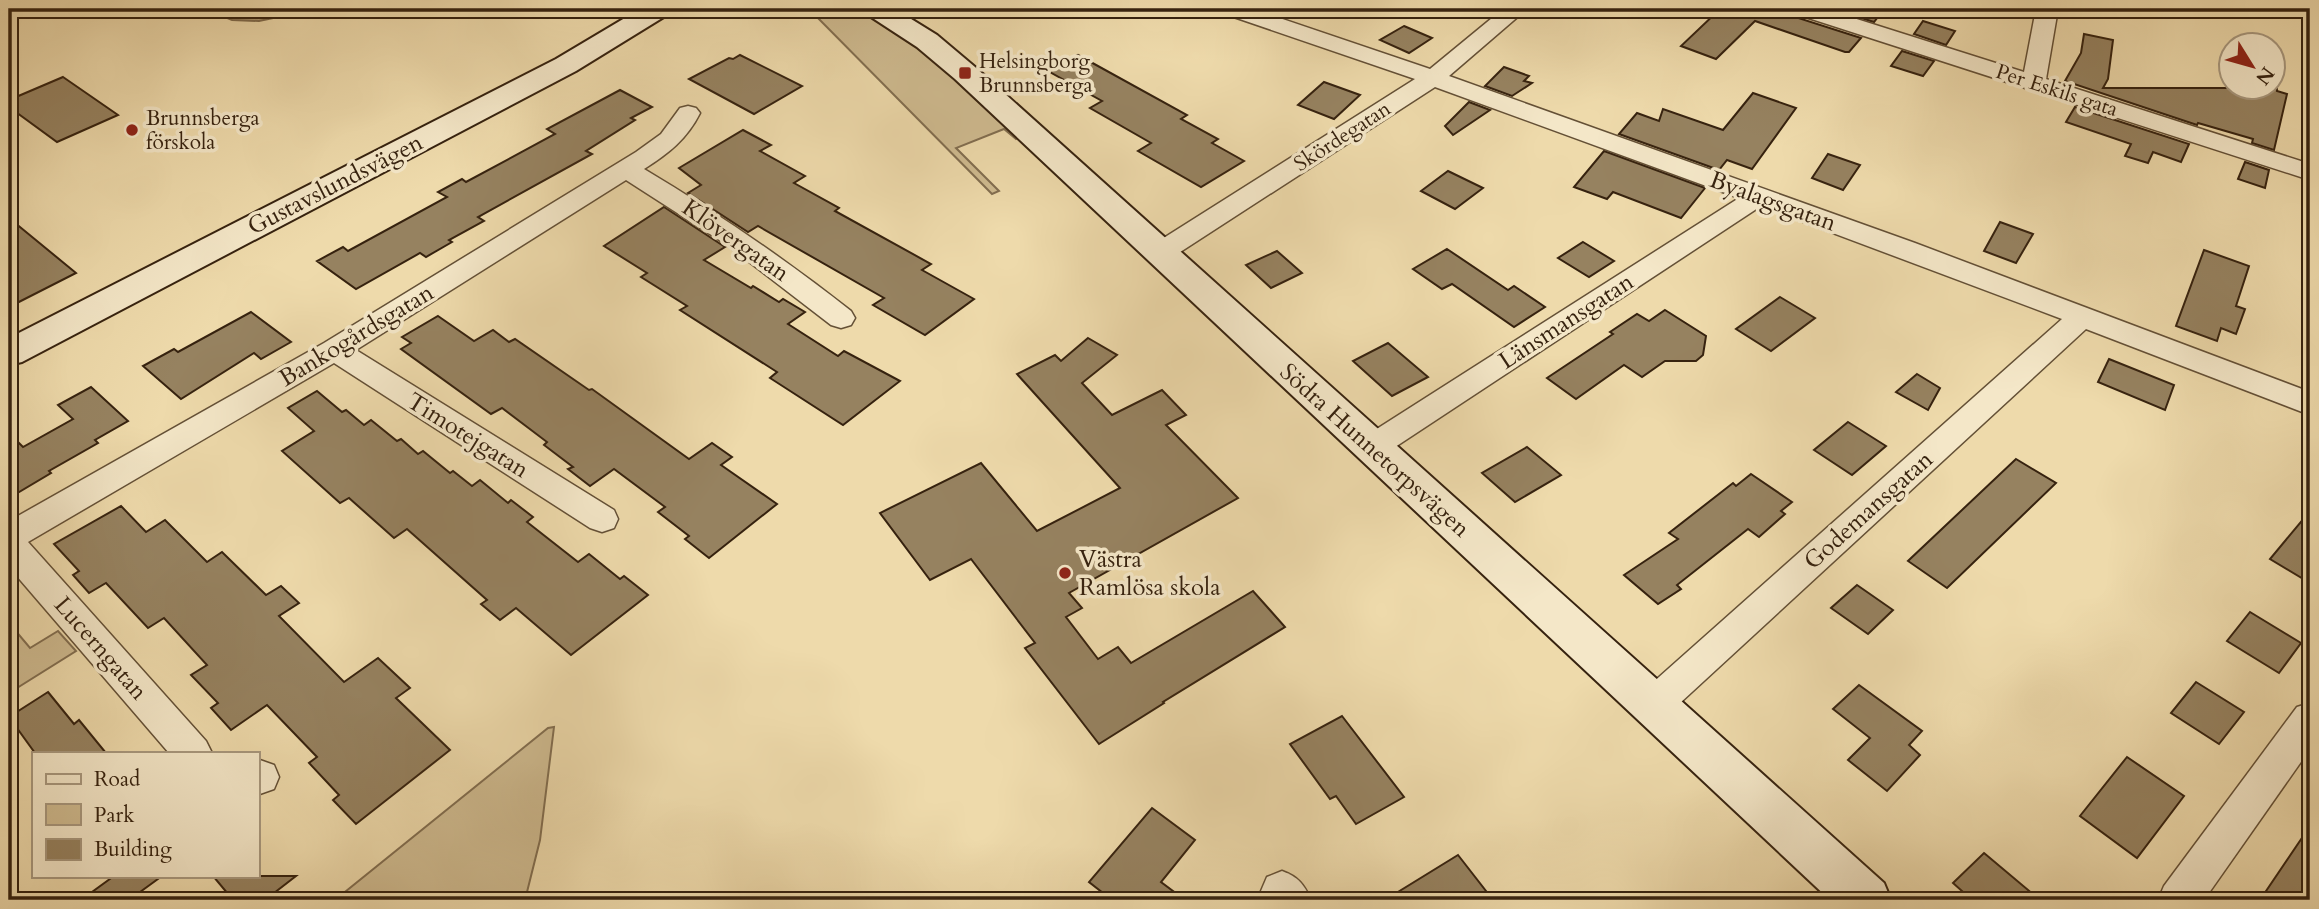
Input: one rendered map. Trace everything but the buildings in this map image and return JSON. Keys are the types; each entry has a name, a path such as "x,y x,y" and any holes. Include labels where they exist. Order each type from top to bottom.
{"street":[{"name":"Gustavslundsvägen","path":"9,353 566,65 658,9"},
{"name":"Södra Hunnetorpsvägen","path":"877,9 927,41 956,65 1866,900"},
{"name":"Byalagsgatan","path":"1233,9 1759,196 2310,404"},
{"name":"Skördegatan","path":"1161,253 1433,78 1516,9"},
{"name":"Per Eskils gata","path":"1804,9 2310,172"},
{"path":"2034,83 2047,9"},
{"name":"Bankogårdsgatan","path":"9,537 334,350 668,143 682,127 688,113"},
{"name":"Klövergatan","path":"626,169 711,220 841,318"},
{"name":"Länsmansgatan","path":"1372,447 1759,196"},
{"name":"Godemansgatan","path":"1654,704 2082,317"},
{"name":"Timotejgatan","path":"334,350 602,519"},
{"name":"Lucerngatan","path":"9,544 192,752"},
{"path":"2179,900 2310,719"}],"green space":[{"path":"809,9 857,9 875,18 923,50 1019,137 1016,139 1004,129 956,148 999,191 992,194"},
{"path":"9,623 30,648 58,631 76,651 9,693"},
{"path":"554,727 540,840 525,900 335,900 548,728"}],"shaded area":[{"path":"206,9 316,9 259,21 232,20"}],"place":[{"name":"Helsingborg Brunnsberga","path":"965,73"},
{"name":"Brunnsberga förskola","path":"132,130"},
{"name":"Västra Ramlösa skola","path":"1065,573"}]}
